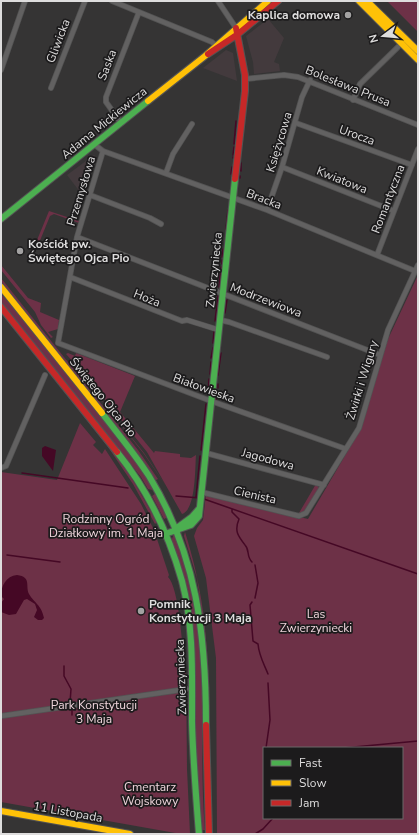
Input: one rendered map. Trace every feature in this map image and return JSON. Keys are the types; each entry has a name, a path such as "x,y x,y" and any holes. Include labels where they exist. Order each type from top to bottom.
{"main road":[{"name":"Adama Mickiewicza","path":"256,15 268,1"},
{"name":"Adama Mickiewicza","path":"205,56 214,52 256,15 278,1"},
{"path":"359,1 418,60"},
{"path":"368,1 418,51"},
{"name":"Adama Mickiewicza","path":"1,219 15,206 205,56 216,45 237,31"},
{"name":"Zwierzyniecka","path":"199,834 193,763 191,639 182,582 165,534 176,529 185,528 194,522 199,516 245,79 237,31"},
{"name":"Adama Mickiewicza","path":"1,213 15,206"},
{"name":"Świętego Ojca Pio","path":"1,287 137,458 156,487 176,529"},
{"name":"Świętego Ojca Pio","path":"1,307 123,459 145,492 165,534"},
{"path":"145,492 152,493 156,487"},
{"name":"Zwierzyniecka","path":"176,529 192,576 201,629 204,673 205,787 209,834"},
{"name":"11 Listopada","path":"1,811 130,834"}],"street":[{"path":"1,70 25,1"},
{"name":"Gliwicka","path":"51,88 85,1"},
{"path":"112,1 212,42 216,45"},
{"path":"218,1 237,31"},
{"name":"Saska","path":"122,123 106,102 106,97 139,12"},
{"path":"353,100 360,84 398,47"},
{"name":"Bolesława Prusa","path":"245,79 284,75 310,80 353,100 418,125"},
{"name":"Księżycowa","path":"267,210 296,123 302,97 310,80"},
{"name":"Urocza","path":"296,123 412,166"},
{"path":"166,173 174,154 192,124"},
{"name":"Przemysłowa","path":"58,342 78,237 103,151 95,144"},
{"name":"Romantyczna","path":"377,255 418,150"},
{"name":"Bracka","path":"103,151 267,210 415,271"},
{"name":"Kwiatowa","path":"282,167 394,211"},
{"path":"90,195 146,214 161,224"},
{"name":"Modrzewiowa","path":"78,237 380,355"},
{"name":"Żwirki i Wigury","path":"304,516 359,428 388,330 418,265"},
{"name":"Hoża","path":"70,277 182,321 187,320 219,330"},
{"path":"220,320 327,357"},
{"name":"Białowieska","path":"58,342 76,351 346,449"},
{"path":"1,468 6,466 45,375"},
{"name":"Jagodowa","path":"206,453 324,485"},
{"name":"Cienista","path":"201,496 304,516"},
{"path":"1,716 187,689"}],"shaded area":[{"path":"268,19 284,38 274,62 279,64 280,71 254,74 253,62 246,36"},
{"path":"226,50 233,53 237,81 203,68"},
{"path":"94,155 96,157 85,194 80,192 67,175"},
{"path":"45,446 56,450 53,471 42,456 42,448"},
{"path":"17,575 25,578 29,594 43,613 44,618 42,620 38,620 34,617 37,610 35,604 27,599 24,600 16,614 9,615 1,612 1,603 4,599 1,596 3,585 7,579"}],"green space":[{"path":"387,1 418,1 418,32"},
{"path":"49,211 79,221 79,223 54,214 50,216 39,243 40,248 35,245"},
{"path":"1,265 28,298 41,303 40,312 59,320 58,329 48,332 53,337 51,338 41,325 35,312 1,270"},
{"name":"Las Zwierzyniecki","path":"418,275 418,834 217,834 216,658 206,578 194,536 197,528 203,520 206,494 308,519 360,430 388,339"},
{"path":"1,278 138,450 158,479 156,480 153,477 118,429 1,283"},
{"path":"1,294 28,324 139,465 153,487 152,490 148,489 141,477 1,303"},
{"path":"1,312 126,468 157,522 155,524 133,484 108,447"},
{"path":"68,353 75,356 76,353 135,376 120,412 154,453 155,451 180,454 180,457 191,458 196,455 194,488 187,511 182,514 147,452 90,381 66,354"},
{"path":"75,367 144,453 166,486 144,454"},
{"name":"Park Konstytucji 3 Maja","path":"80,423 96,442 93,445 102,454 105,449 141,504 154,530 169,575 168,577 175,592 184,661 186,665 187,769 190,834 181,834 1,802 1,472 57,480"},
{"path":"316,484 319,488 304,512 299,513"},
{"path":"156,493 168,517 164,519 152,496"},
{"path":"185,532 196,572 203,610 207,649 208,690 203,620 197,578 184,536"},
{"path":"174,534 180,547 187,570 199,630 202,680 203,805 205,830 202,830 196,759 193,628 183,576 171,541"}],"waterway":[{"path":"234,144 236,121"},
{"path":"233,155 234,147"},
{"path":"241,163 241,171"},
{"path":"231,174 232,167"},
{"path":"226,229 228,210"},
{"path":"222,257 223,249"},
{"path":"219,287 221,267"},
{"path":"215,321 218,296"},
{"path":"225,313 227,300"},
{"path":"213,343 214,331"},
{"path":"211,358 213,348"},
{"path":"218,375 221,353"},
{"path":"210,374 211,362"},
{"path":"208,393 209,379"},
{"path":"216,400 217,394"},
{"path":"201,450 206,404"},
{"path":"196,497 200,456"},
{"path":"22,473 128,488"},
{"path":"176,496 200,498"},
{"path":"204,499 418,574"},
{"path":"232,509 232,512 239,519 237,530 240,539 246,547 249,558 252,562"},
{"path":"7,555 60,562"},
{"path":"255,565 258,583 255,598"},
{"path":"252,602 250,605 253,641 258,644 268,674"},
{"path":"64,666 64,676 71,689 70,703"},
{"path":"266,747 270,720 268,683"},
{"path":"72,710 72,715"},
{"path":"354,747 418,741"},
{"path":"255,834 263,829 272,819"}],"traffic: fast":[{"path":"1,219 148,101"},
{"path":"165,534 191,525 199,516 235,179"},
{"path":"102,413 149,476 165,506 178,536 196,596 201,627 206,692 206,725"},
{"path":"117,452 138,481 156,513 171,547 186,598 192,652 192,736 199,834"},
{"path":"177,528 192,517 199,509"}],"traffic: slow":[{"path":"148,101 205,56 268,1"},
{"path":"359,1 418,60"},
{"path":"367,1 418,51"},
{"path":"1,287 102,413"},
{"path":"1,811 130,834"}],"traffic: jam":[{"path":"208,54 238,34 278,1"},
{"path":"235,179 245,91 245,75 236,28"},
{"path":"1,307 117,452"},
{"path":"206,725 209,834"}],"place":[{"name":"Kaplica domowa","path":"348,15"},
{"name":"Kościół pw. Świętego Ojca Pio","path":"20,251"},
{"name":"Pomnik Konstytucji 3 Maja","path":"141,611"}],"park label":[{"name":"Rodzinny Ogród Działkowy im. 1 Maja","path":"106,526"},
{"name":"Cmentarz Wojskowy","path":"150,794"}]}
